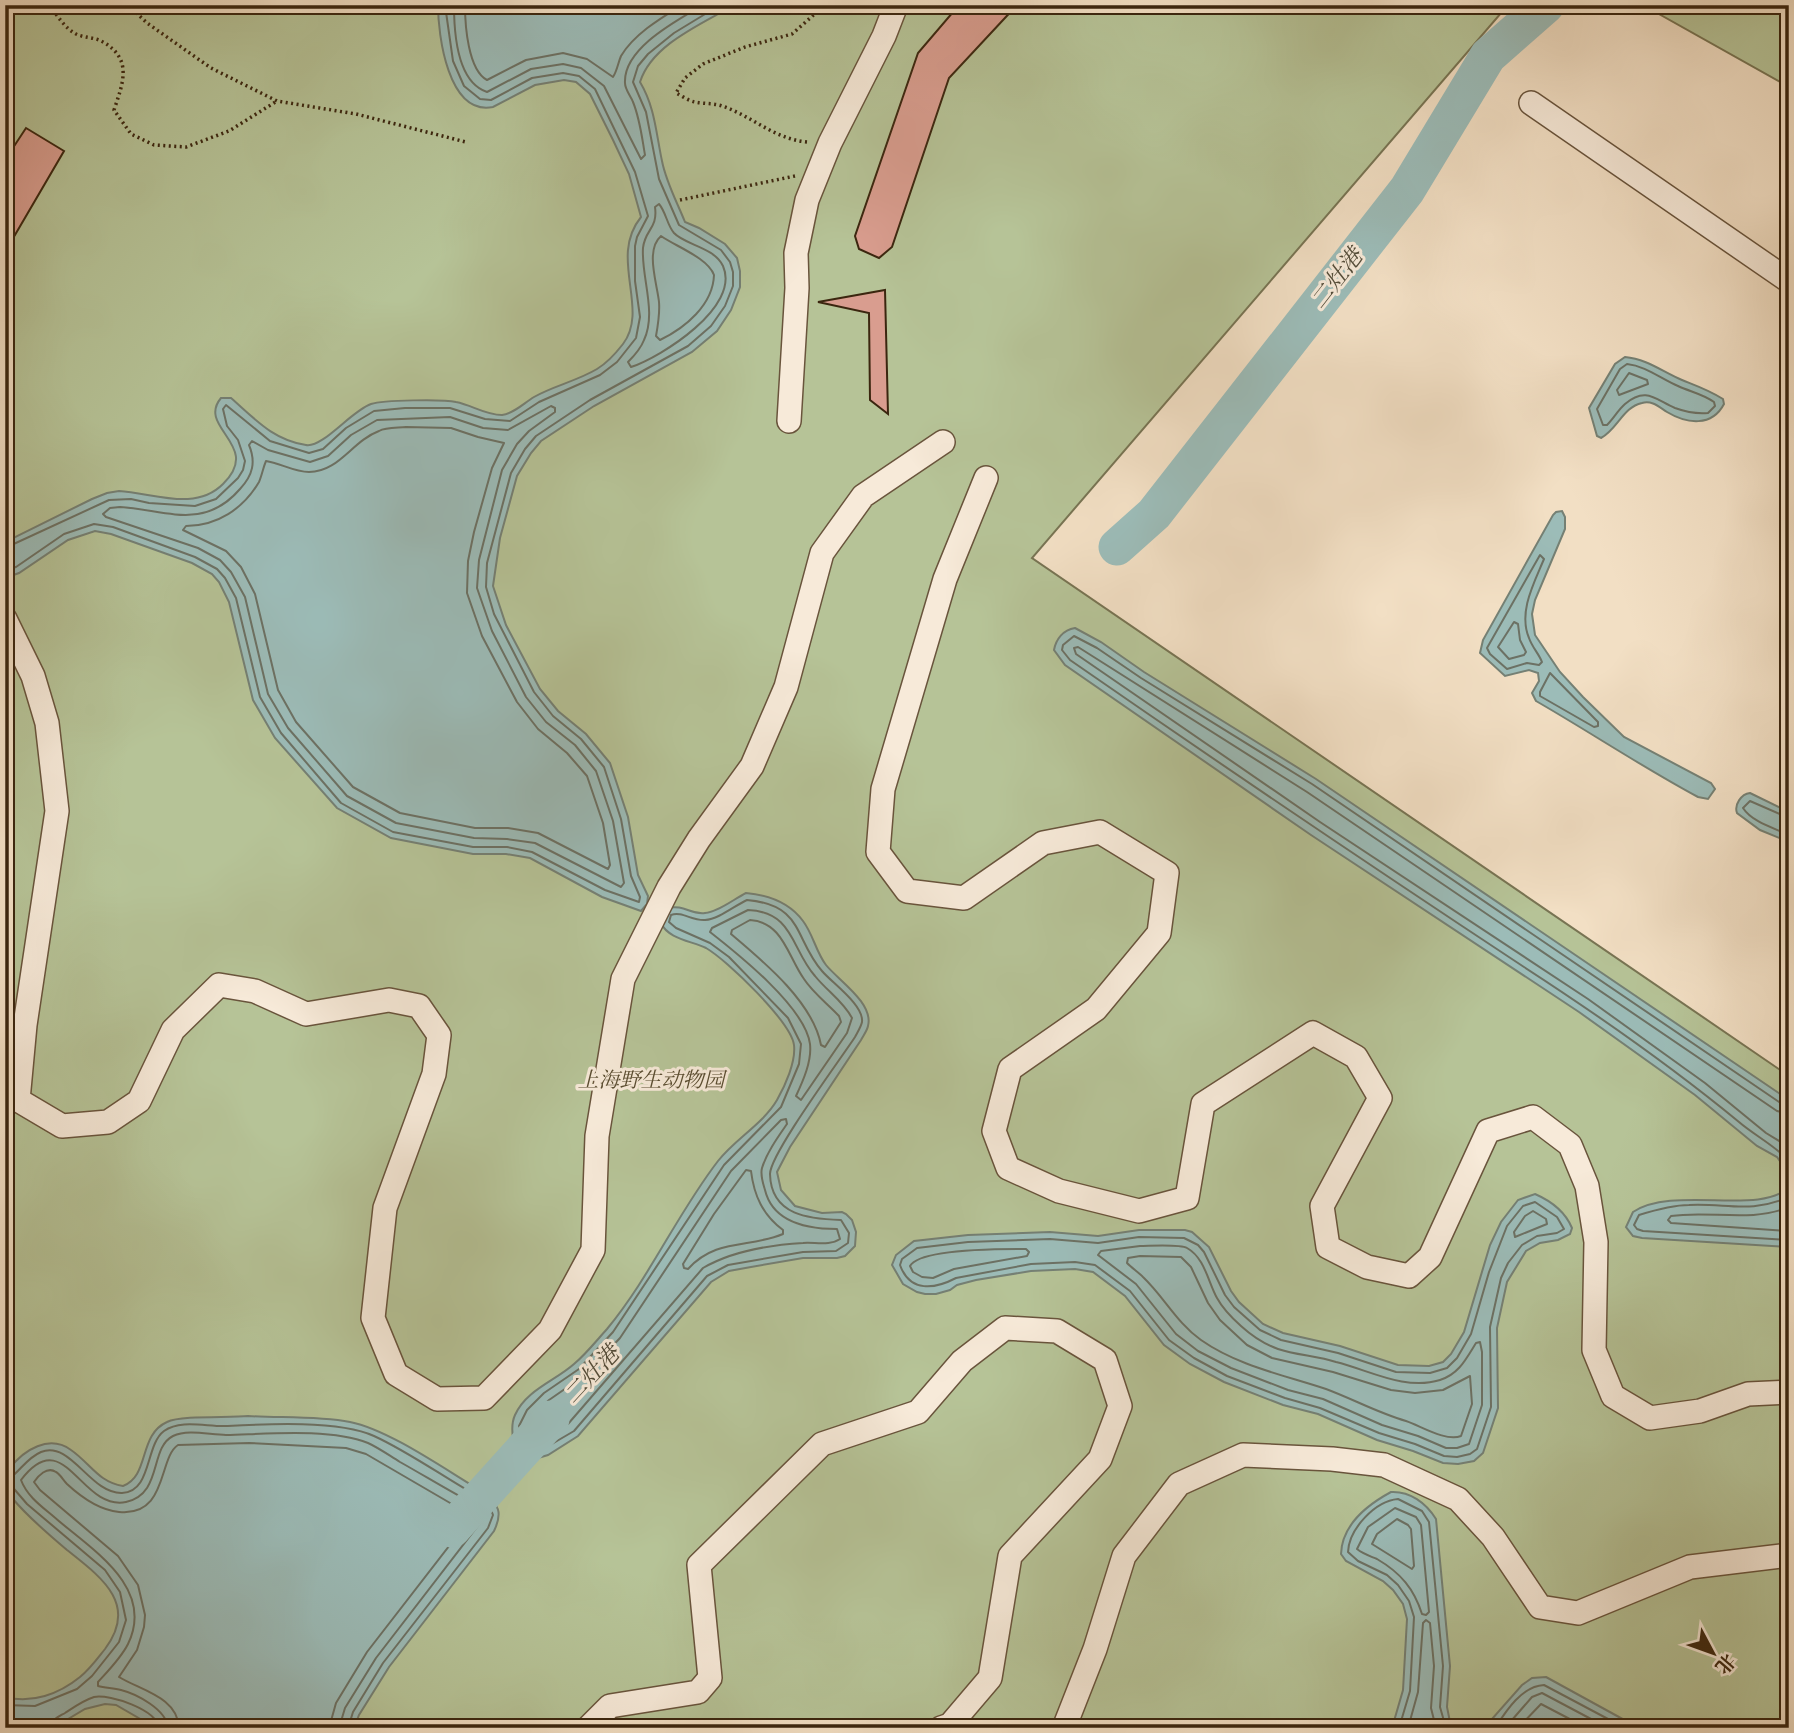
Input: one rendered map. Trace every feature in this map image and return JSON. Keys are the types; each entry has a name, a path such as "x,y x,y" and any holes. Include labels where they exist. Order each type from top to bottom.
{"street":[{"path":"789,421 797,288 796,253 807,200 830,144 897,5"},
{"path":"1531,103 1789,281"},
{"path":"5,619 33,676 47,723 57,811 24,1025 18,1100 62,1126 108,1122 139,1101 173,1030 219,985 255,990 306,1014 390,1000 419,1006 439,1035 434,1074 385,1208 373,1318 396,1374 437,1399 484,1398 550,1330 593,1250 597,1136 623,979 669,887 699,839 752,766 786,687 822,553 863,496 943,442"},
{"path":"986,478 945,579 883,789 878,852 907,891 964,898 1043,843 1100,832 1167,873 1158,933 1096,1009 1010,1069 994,1131 1008,1168 1059,1191 1139,1211 1187,1198 1203,1104 1313,1033 1356,1057 1380,1098 1322,1206 1328,1247 1367,1268 1409,1276 1430,1257 1488,1130 1533,1117 1570,1145 1587,1186 1596,1242 1594,1350 1613,1396 1650,1418 1700,1411 1748,1394 1789,1392"},
{"path":"588,1728 610,1706 698,1692 710,1678 699,1565 822,1444 918,1412 962,1361 1005,1328 1057,1331 1105,1360 1120,1406 1100,1459 1010,1556 990,1678 950,1725 941,1728"},
{"path":"1064,1728 1095,1649 1124,1556 1179,1483 1243,1455 1384,1465 1458,1499 1493,1537 1540,1606 1578,1614 1690,1567 1789,1555"}],"path":[{"path":"50,5 62,22 76,34 102,41 118,55 124,69 123,86 114,110 131,134 153,145 186,147 229,131 276,101"},
{"path":"128,5 147,23 211,68 276,101 356,114 466,142"},
{"path":"825,5 792,34 745,47 703,64 685,78 676,93 694,102 720,105 743,114 766,130 796,141 830,144"},
{"path":"680,200 817,173"}],"green space":[{"name":"上海野生动物园","path":"5,5 1508,5 1032,558 1789,1076 1789,1728 5,1728"},
{"path":"1643,5 1789,5 1789,87"}],"water":[{"path":"438,5 734,5 667,46 646,69 640,82 652,111 666,177 685,222 725,244 737,258 740,287 731,310 717,331 692,352 594,406 541,441 517,476 500,538 493,586 506,625 540,689 558,711 586,734 610,763 628,817 638,875 648,896 647,904 641,911 602,897 530,858 506,854 473,854 391,838 337,808 275,738 253,700 229,602 212,574 192,563 111,534 95,531 68,540 19,573 5,578 5,542 92,499 119,491 187,499 212,492 223,484 233,470 236,458 216,419 216,409 221,398 231,398 274,433 306,445 321,441 371,404 413,400 449,401 490,413 506,414 541,393 597,369 623,344 633,315 628,249 632,233 641,217 629,174 590,94 576,82 564,80 535,85 493,107 478,106 465,99 449,71 440,35"},
{"path":"1625,357 1648,363 1708,391 1723,399 1724,404 1713,417 1691,421 1675,416 1652,403 1642,403 1630,409 1601,438 1597,436 1589,408 1615,364"},
{"path":"1562,511 1565,529 1535,600 1532,614 1535,635 1560,672 1624,737 1711,783 1715,789 1708,799 1677,786 1536,701 1532,693 1539,681 1538,673 1529,670 1505,676 1480,653 1483,640 1553,515"},
{"path":"1075,628 1316,779 1789,1100 1789,1174 1777,1157 1757,1146 1695,1095 1579,1012 1311,835 1065,665 1054,650 1055,646 1064,633"},
{"path":"1750,793 1789,812 1789,842 1760,830 1737,813 1739,800"},
{"path":"746,893 777,901 797,914 826,965 866,1009 867,1028 861,1040 790,1147 777,1172 781,1190 795,1206 822,1213 846,1214 852,1220 856,1232 855,1246 845,1256 837,1258 803,1258 729,1271 711,1282 578,1436 548,1455 521,1461 512,1432 513,1420 520,1406 533,1392 578,1360 607,1329 637,1288 703,1181 725,1153 771,1109 792,1066 794,1045 790,1035 757,992 716,955 706,948 669,933 661,923 667,908 710,912"},
{"path":"1789,1187 1789,1247 1642,1238 1633,1236 1626,1227 1633,1212 1650,1204 1759,1199 1776,1195"},
{"path":"1535,1194 1557,1207 1572,1228 1570,1234 1558,1240 1540,1243 1526,1251 1507,1282 1497,1328 1498,1408 1483,1453 1474,1461 1458,1464 1443,1463 1377,1440 1318,1414 1283,1405 1224,1382 1190,1364 1164,1345 1125,1296 1093,1272 1075,1269 1031,1271 976,1280 936,1294 925,1294 903,1284 892,1265 896,1255 914,1241 968,1235 1050,1232 1098,1236 1139,1230 1185,1230 1192,1232 1209,1247 1231,1291 1263,1324 1283,1333 1340,1346 1398,1365 1429,1366 1443,1362 1464,1332 1490,1245 1501,1222 1518,1200"},
{"path":"248,1416 325,1419 366,1426 400,1442 483,1492 498,1509 494,1531 389,1667 359,1715 354,1728 156,1728 116,1705 105,1704 85,1709 53,1728 5,1728 5,1697 25,1699 45,1696 72,1683 87,1671 105,1649 115,1633 118,1618 117,1605 103,1581 38,1525 13,1499 7,1484 10,1468 22,1455 38,1446 63,1445 107,1481 123,1486 137,1474 152,1436 167,1422"},
{"path":"1391,1492 1417,1499 1436,1519 1450,1666 1447,1707 1450,1722 1455,1728 1392,1728 1403,1690 1407,1619 1403,1604 1383,1581 1346,1561 1341,1554 1346,1533 1357,1517"},
{"path":"1546,1677 1639,1728 1484,1728 1522,1685 1532,1678"}],"building":[{"path":"959,5 1017,5 949,78 892,247 879,258 859,249 855,236 918,53"},
{"path":"26,128 64,151 5,252 5,160"},
{"path":"885,290 888,414 870,400 869,313 818,302"}],"waterway":[{"name":"二灶港","path":"1117,547 1154,514 1407,190 1488,56 1546,5"},
{"name":"二灶港","path":"452,1529 551,1419"}]}
